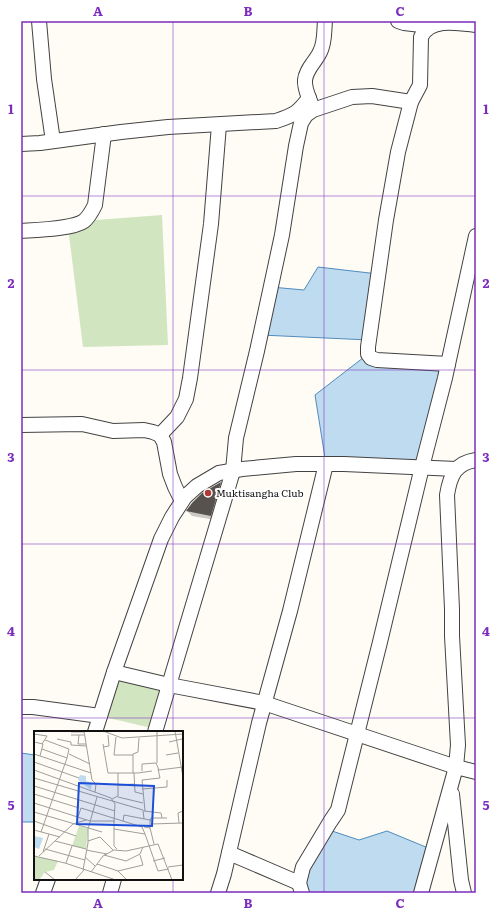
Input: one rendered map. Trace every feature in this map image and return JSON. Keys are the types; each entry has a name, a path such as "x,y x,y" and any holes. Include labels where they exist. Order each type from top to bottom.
{"street":[{"path":"39,21 44,79 53,141"},
{"path":"155,731 232,471 236,438 257,352 282,235 296,146 301,123 311,104 305,86 305,79 321,52 324,42 325,21"},
{"path":"398,21 430,26 439,24 471,23"},
{"path":"430,26 421,37 420,85 411,102 398,152 372,313 368,354 370,358 377,360 448,364"},
{"path":"21,144 168,127 276,121 290,117 311,104 361,96 372,96 411,102"},
{"path":"160,435 177,416 186,399 190,378 211,224 219,125"},
{"path":"21,231 68,227 83,221 91,212 95,205 104,134"},
{"path":"229,853 300,888 303,867 338,810 448,364 476,236"},
{"path":"21,425 82,424 113,431 144,430 160,435 164,442 170,474 182,501"},
{"path":"421,893 456,767 458,745 452,636 447,495 451,476 456,469 464,464 476,460"},
{"path":"94,731 161,539 182,501 197,486 219,473 242,469 296,464 456,469"},
{"path":"218,893 224,874 264,703 290,611 326,464"},
{"path":"114,672 169,685 264,703 357,735 476,772"},
{"path":"21,707 33,707 100,716"},
{"path":"451,786 464,893"},
{"path":"43,893 48,880"},
{"path":"110,893 114,880"}],"green space":[{"path":"162,215 168,345 83,347 68,227 83,221"},
{"path":"114,672 169,685 156,729 100,716"}],"water":[{"path":"318,267 378,274 369,340 261,335 271,287 304,290"},
{"path":"368,354 448,364 422,467 326,464 315,395"},
{"path":"21,753 34,755 34,822 21,822"},
{"path":"326,829 359,840 387,831 433,850 421,893 302,893 303,867"}],"building":[{"path":"221,482 211,516 186,511 202,493"}],"place":[{"name":"Muktisangha Club","path":"208,493"}]}
